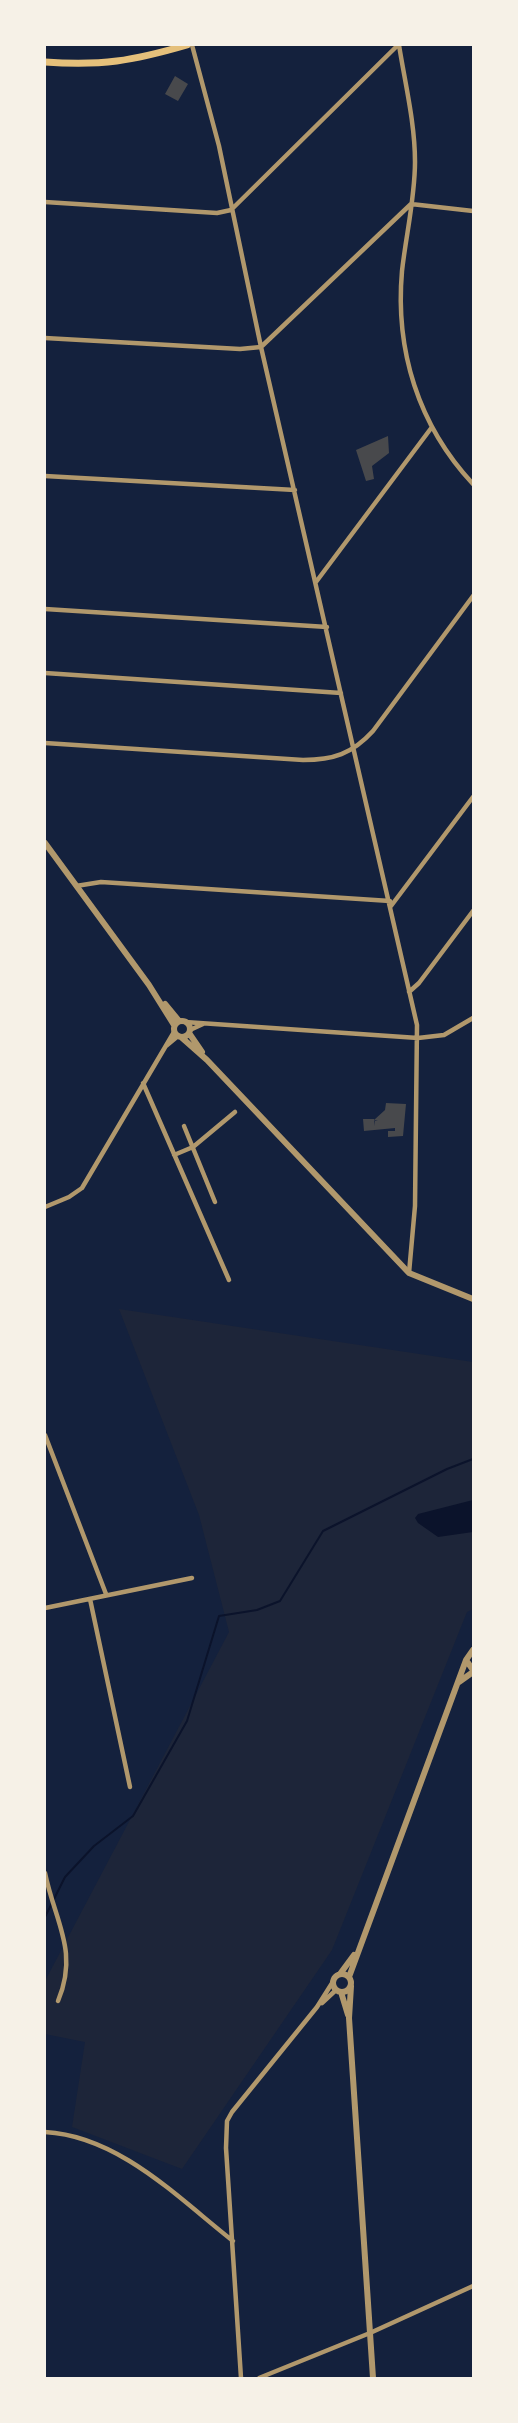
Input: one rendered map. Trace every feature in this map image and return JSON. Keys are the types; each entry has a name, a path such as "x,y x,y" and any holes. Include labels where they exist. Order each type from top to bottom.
{"main road":[{"path":"45,62 79,65 125,62 186,45"}],"street":[{"path":"192,45 219,146 261,347 390,903 418,1038 415,1206 409,1273"},
{"path":"45,202 217,213 231,210 399,45"},
{"path":"399,45 415,154 401,293 402,337 417,398 450,457 473,484"},
{"path":"411,204 473,212"},
{"path":"45,338 240,349 261,347 411,204"},
{"path":"316,582 432,427"},
{"path":"45,476 295,490"},
{"path":"45,743 303,760 332,759 353,751 373,731 473,596"},
{"path":"45,609 327,627"},
{"path":"45,673 341,693"},
{"path":"390,903 473,797"},
{"path":"45,843 179,1029 207,1060 409,1273 473,1299"},
{"path":"76,886 101,882 390,903"},
{"path":"409,992 419,983 473,911"},
{"path":"45,1207 75,1194 82,1188 163,1049 179,1029 206,1023 418,1038 444,1035 473,1018"},
{"path":"179,1029 189,1031 206,1023"},
{"path":"179,1029 189,1031 207,1060"},
{"path":"143,1083 229,1280"},
{"path":"174,1155 193,1147 235,1112"},
{"path":"184,1126 215,1202"},
{"path":"45,1435 106,1594"},
{"path":"45,1608 192,1578"},
{"path":"90,1599 130,1787"},
{"path":"373,2378 349,2018 351,1986 349,1977 357,1950 472,1649"},
{"path":"458,1682 473,1671 466,1660"},
{"path":"45,1873 62,1932 68,1972 58,2001"},
{"path":"241,2378 226,2148 227,2121 317,2007 357,1950"},
{"path":"340,1974 349,1977"},
{"path":"334,1980 349,2018"},
{"path":"317,2007 339,1991 347,1991 351,1986"},
{"path":"45,2132 82,2139 120,2154 233,2241"},
{"path":"259,2378 370,2333 473,2286"}],"shaded area":[{"path":"119,1309 473,1362 473,1609 467,1612 332,1950 182,2169 72,2127 85,2042 45,2034 45,1981 229,1632 199,1515"},
{"path":"473,1500 473,1532 438,1537 418,1523 415,1518 418,1514"}],"building":[{"path":"175,76 188,84 178,101 165,94"},
{"path":"388,436 389,453 372,466 374,479 366,481 356,450"},
{"path":"386,1103 406,1104 403,1136 388,1137 388,1131 395,1131 395,1128 364,1131 363,1119 374,1120 385,1110"}],"waterway":[{"path":"45,1917 65,1877 94,1846 133,1816 187,1721 219,1616 257,1610 280,1601 323,1531 447,1469 473,1459"}]}
